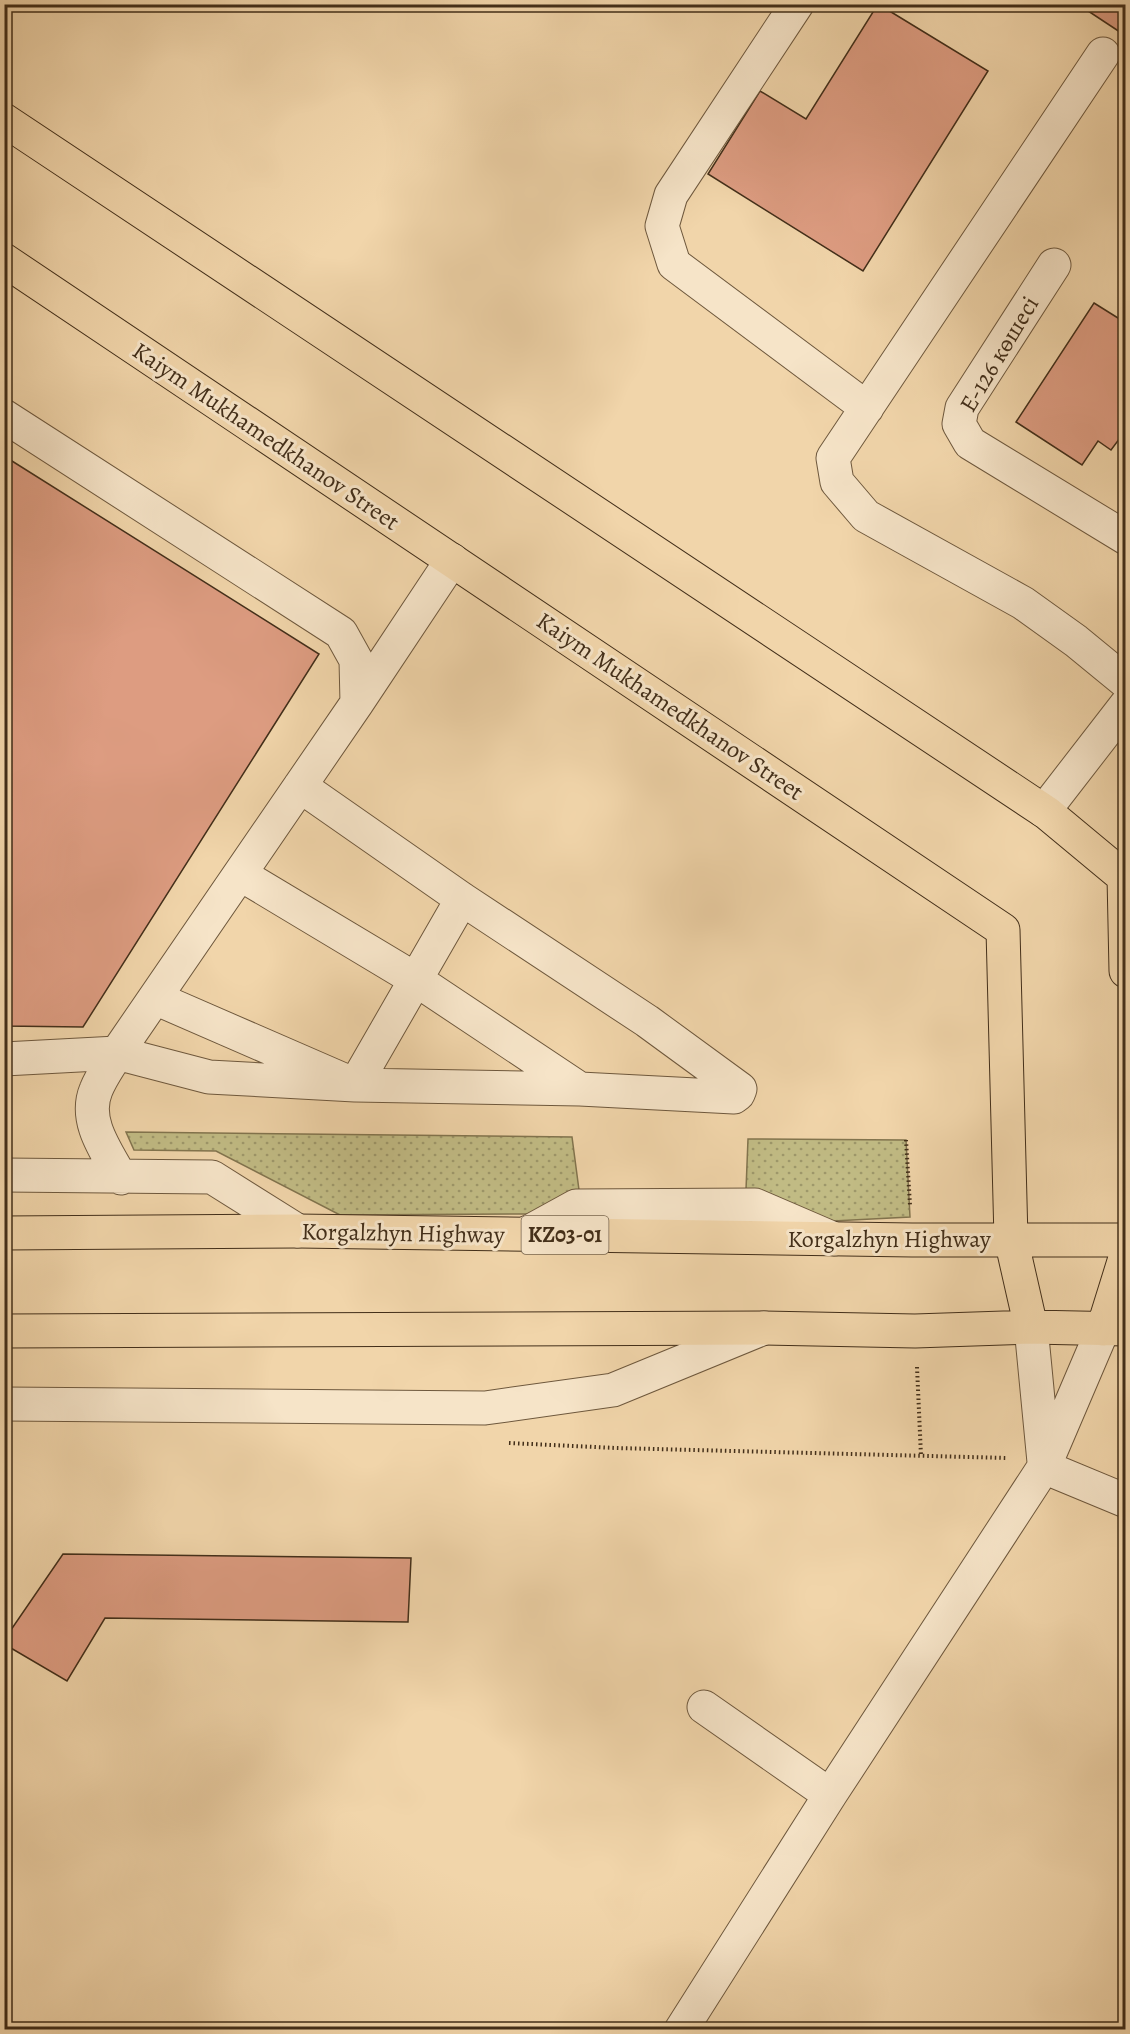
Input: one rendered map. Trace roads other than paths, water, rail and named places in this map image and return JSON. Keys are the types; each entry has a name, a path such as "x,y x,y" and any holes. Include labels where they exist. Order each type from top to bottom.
{"main road":[{"path":"4,120 1044,811 1124,877 1125,971"},
{"name":"Kaiym Mukhamedkhanov Street","path":"4,261 1003,930 1011,1239 1031,1327"},
{"name":"Korgalzhyn Highway","path":"4,1233 298,1231 834,1239 1125,1240"},
{"path":"4,1331 764,1328 915,1331 1031,1327 1114,1329 1125,1255"}],"street":[{"path":"797,4 671,195 662,226 674,264 867,408"},
{"path":"1103,54 833,458 837,483 866,516 1023,603 1076,641 1125,682"},
{"name":"Е-126 көшесі","path":"1054,265 962,408 959,424 970,443 1125,538"},
{"path":"4,416 341,633 356,660 357,703"},
{"path":"121,1178 96,1131 92,1111 95,1091 117,1053 452,560"},
{"path":"1044,811 1125,705"},
{"path":"4,1059 117,1053 209,1077 355,1085 580,1089 734,1097 738,1094 740,1089 647,1021 462,899 300,786"},
{"path":"240,874 415,979 580,1089"},
{"path":"355,1085 462,899"},
{"path":"155,998 355,1085"},
{"path":"4,1174 121,1178 212,1177 298,1231"},
{"path":"1031,1327 1044,1463"},
{"path":"4,1404 485,1408 613,1390 764,1328"},
{"path":"681,2030 1044,1463 1114,1329"},
{"path":"1044,1463 1125,1501"},
{"path":"704,1707 830,1795"}]}
